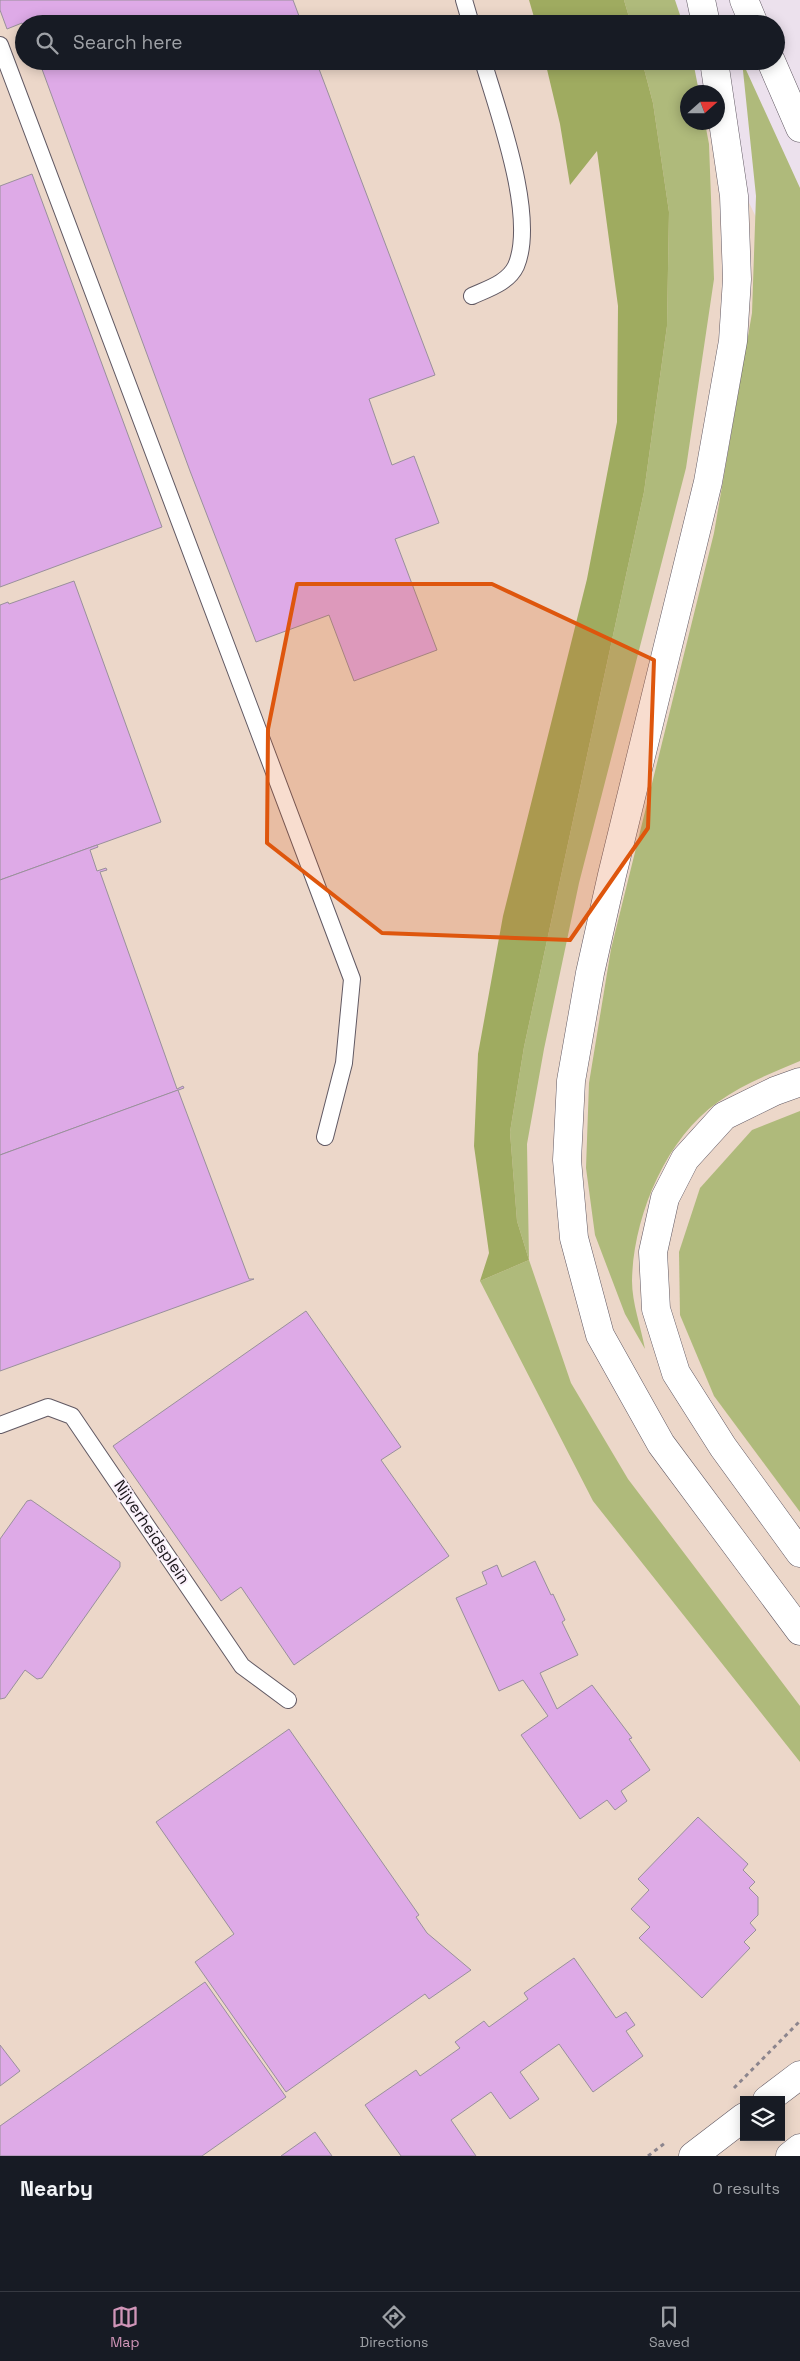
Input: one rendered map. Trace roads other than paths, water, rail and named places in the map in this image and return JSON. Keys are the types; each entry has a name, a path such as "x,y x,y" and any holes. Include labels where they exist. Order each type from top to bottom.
{"main road":[{"path":"701,0 704,15"},
{"path":"744,0 750,15"},
{"path":"715,70 734,196 737,279 733,341 708,482 612,875 590,973 571,1081 567,1160 574,1238 600,1335 660,1444 800,1631"},
{"path":"775,70 800,128"},
{"path":"800,1082 775,1090 724,1116 685,1159 665,1198 653,1252 656,1309 676,1373 723,1448 800,1553"},
{"path":"772,2096 800,2075"},
{"path":"693,2156 740,2120"},
{"path":"790,2156 800,2148"}],"lane":[{"path":"464,0 468,15"},
{"path":"0,45 352,979 344,1063 325,1137"},
{"path":"472,296 504,281 516,267 522,238 517,176 486,70"},
{"name":"Nijverheidsplein","path":"0,1425 48,1407 72,1416 242,1666 288,1700"}]}
